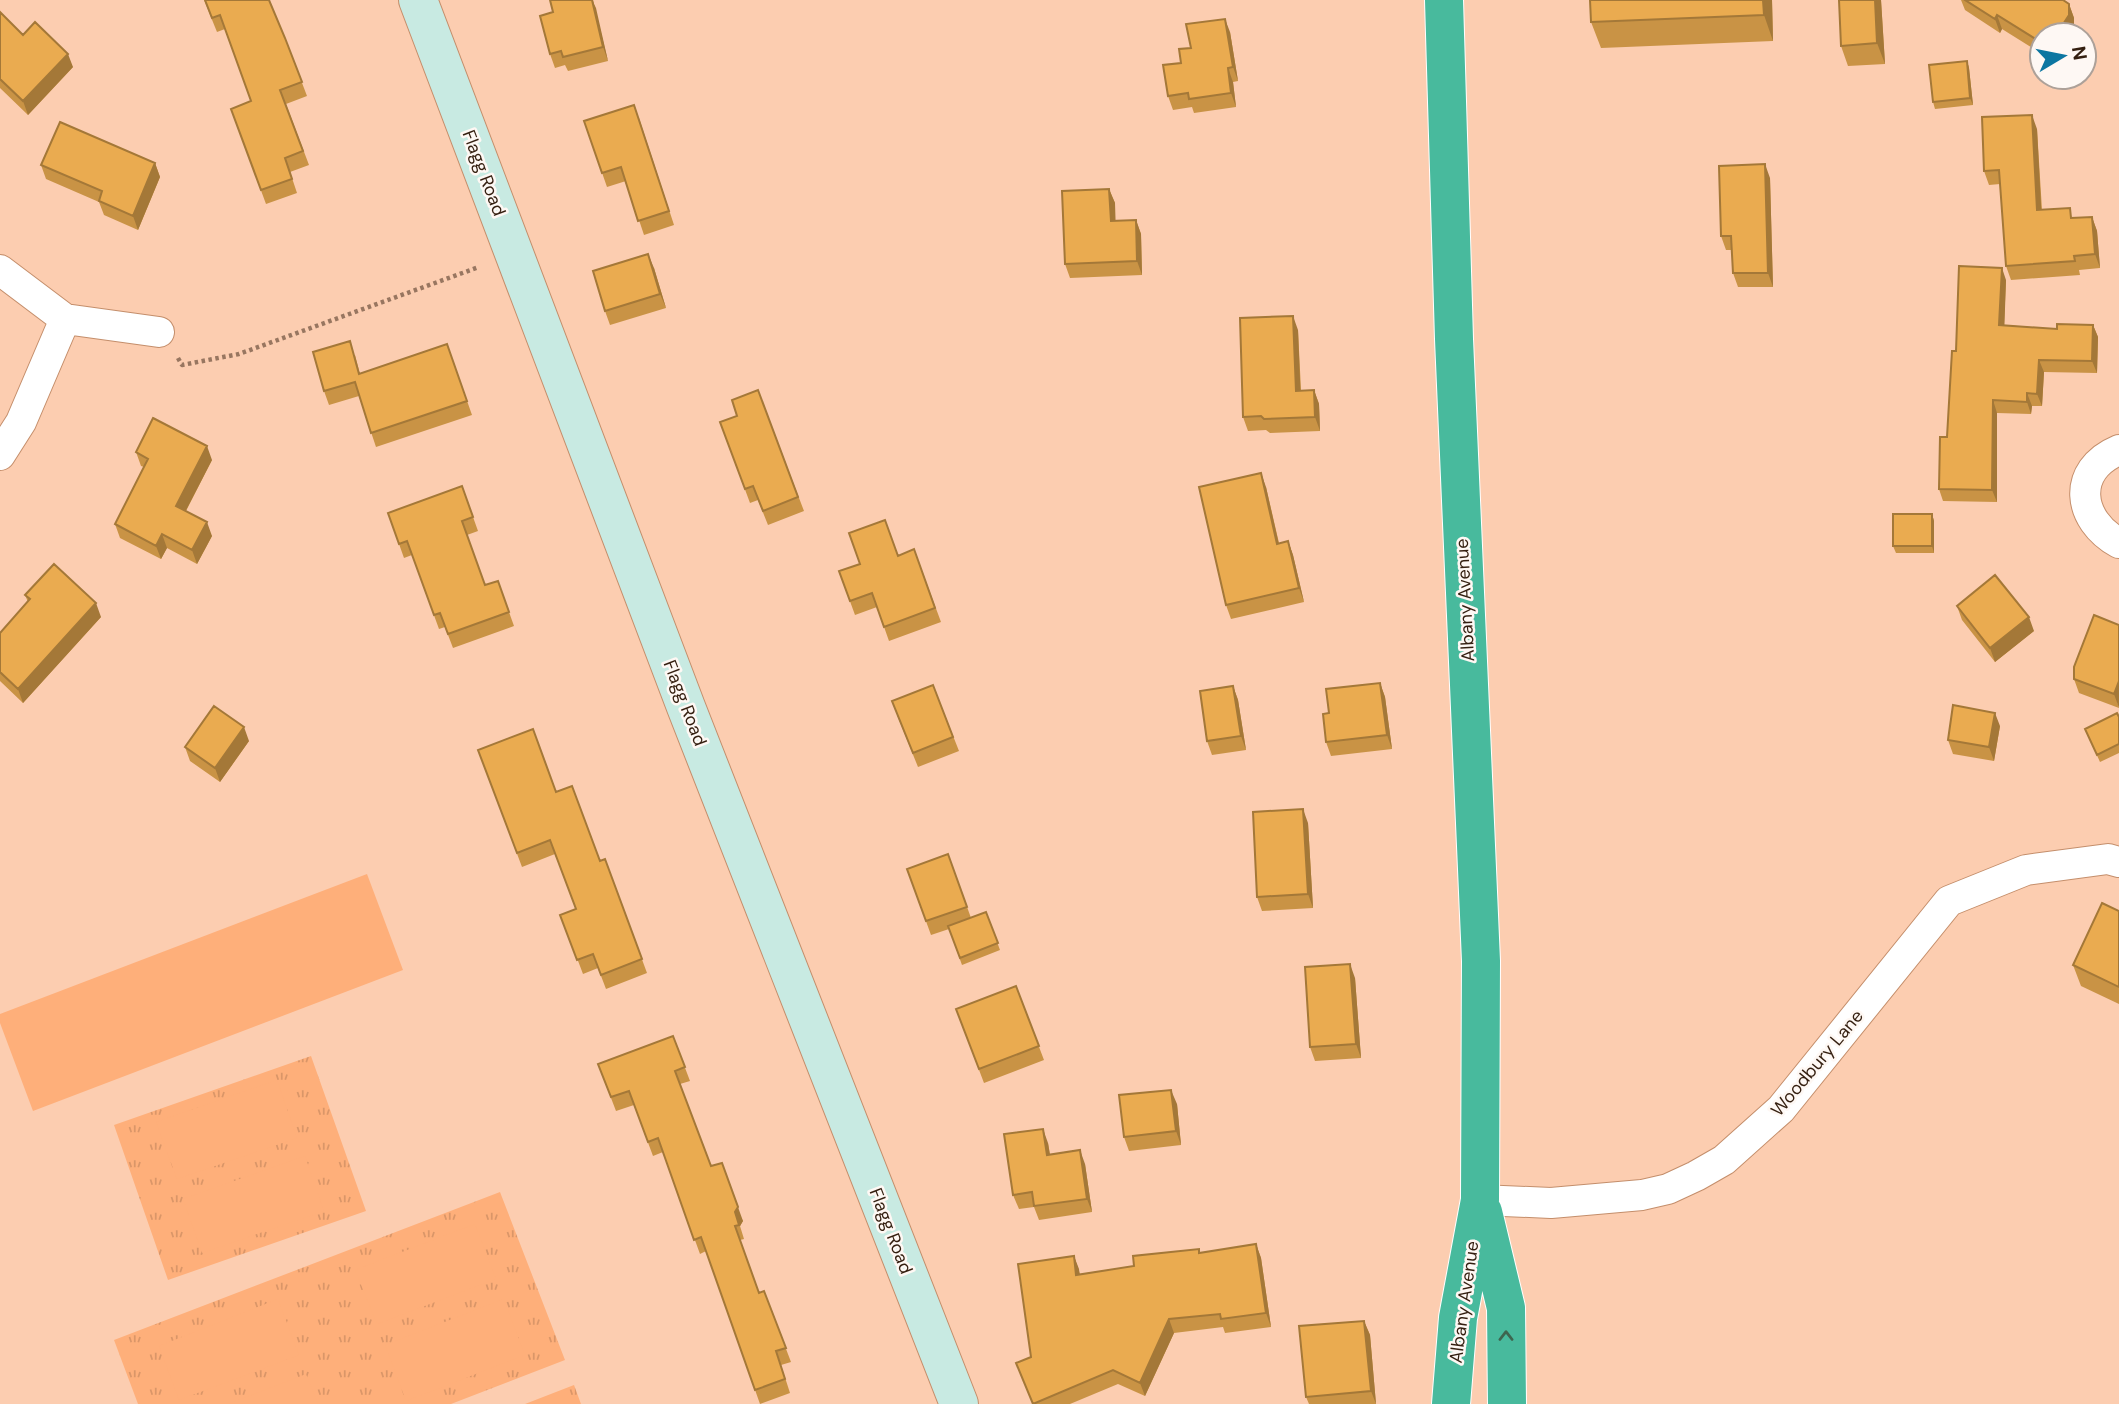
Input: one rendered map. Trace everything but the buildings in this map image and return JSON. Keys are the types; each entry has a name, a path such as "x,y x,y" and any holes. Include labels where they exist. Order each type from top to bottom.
{"highway":[{"name":"Albany Avenue","path":"1444,0 1454,339 1481,961 1480,1200 1458,1318 1451,1404"},
{"name":"Albany Avenue","path":"1480,1200 1506,1308 1507,1404"}],"street":[{"name":"Flagg Road","path":"418,0 686,707 959,1404"},
{"path":"0,270 65,319 159,332"},
{"path":"0,455 21,422 65,319"},
{"path":"2119,450 2097,464 2089,477 2085,492 2086,508 2093,522 2104,535 2119,543"},
{"name":"Woodbury Lane","path":"1480,1200 1551,1203 1642,1195 1668,1189 1696,1176 1724,1160 1781,1109 1950,901 2026,870 2108,859 2119,862"}],"path":[{"path":"159,332 182,365 239,354 479,267"}],"green space":[{"path":"367,874 403,970 33,1111 0,1023 0,1014"},
{"path":"311,1056 366,1211 168,1280 114,1125"},
{"path":"277,1080 297,1138 177,1179 156,1122"},
{"path":"305,1156 324,1211 202,1253 183,1199"},
{"path":"500,1192 565,1360 451,1404 138,1404 114,1340"},
{"path":"475,1224 496,1279 377,1324 355,1270"},
{"path":"278,1299 299,1355 179,1400 159,1346"},
{"path":"504,1299 525,1355 406,1401 385,1345"},
{"path":"306,1374 318,1404 228,1404"},
{"path":"574,1385 581,1404 525,1404"}]}
